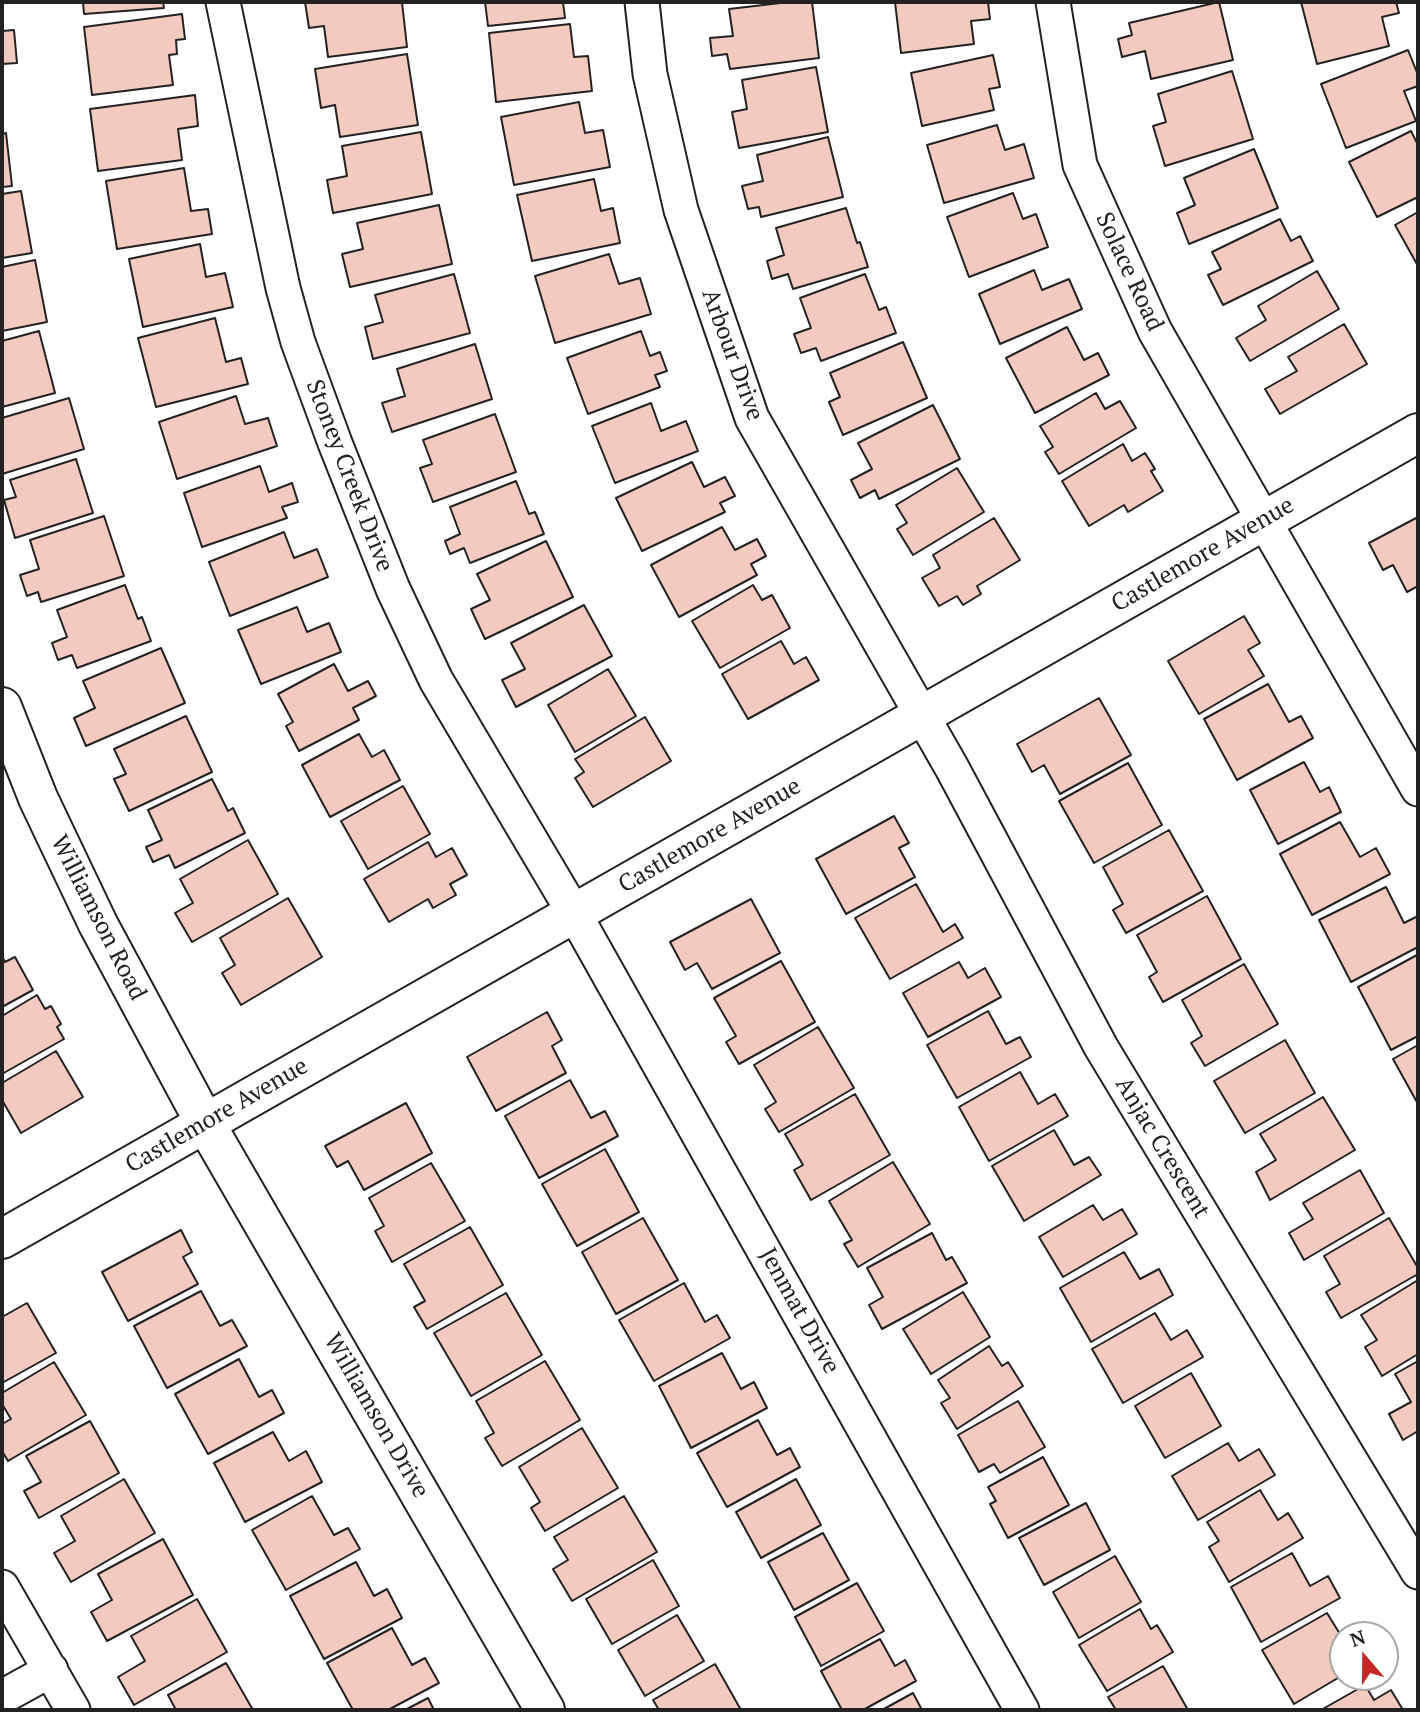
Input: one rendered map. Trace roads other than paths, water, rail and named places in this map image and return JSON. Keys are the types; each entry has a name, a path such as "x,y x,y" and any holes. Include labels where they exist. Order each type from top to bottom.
{"street":[{"name":"Stoney Creek Drive","path":"223,2 283,288 300,348 335,443 393,589 436,680 574,913"},
{"name":"Arbour Drive","path":"642,2 650,74 681,210 752,418 921,715"},
{"name":"Solace Road","path":"1053,2 1080,165 1156,331 1263,521"},
{"name":"Castlemore Avenue","path":"2,1239 1418,433"},
{"path":"1263,521 1418,789"},
{"name":"Williamson Road","path":"2,707 38,798 98,924 205,1123"},
{"name":"Anjac Crescent","path":"921,715 959,780 1101,1047 1418,1572"},
{"name":"Jenmat Drive","path":"574,913 1022,1710"},
{"name":"Williamson Drive","path":"205,1123 545,1710"},
{"path":"2,1587 73,1710"},
{"path":"2,1697 51,1670"}]}
